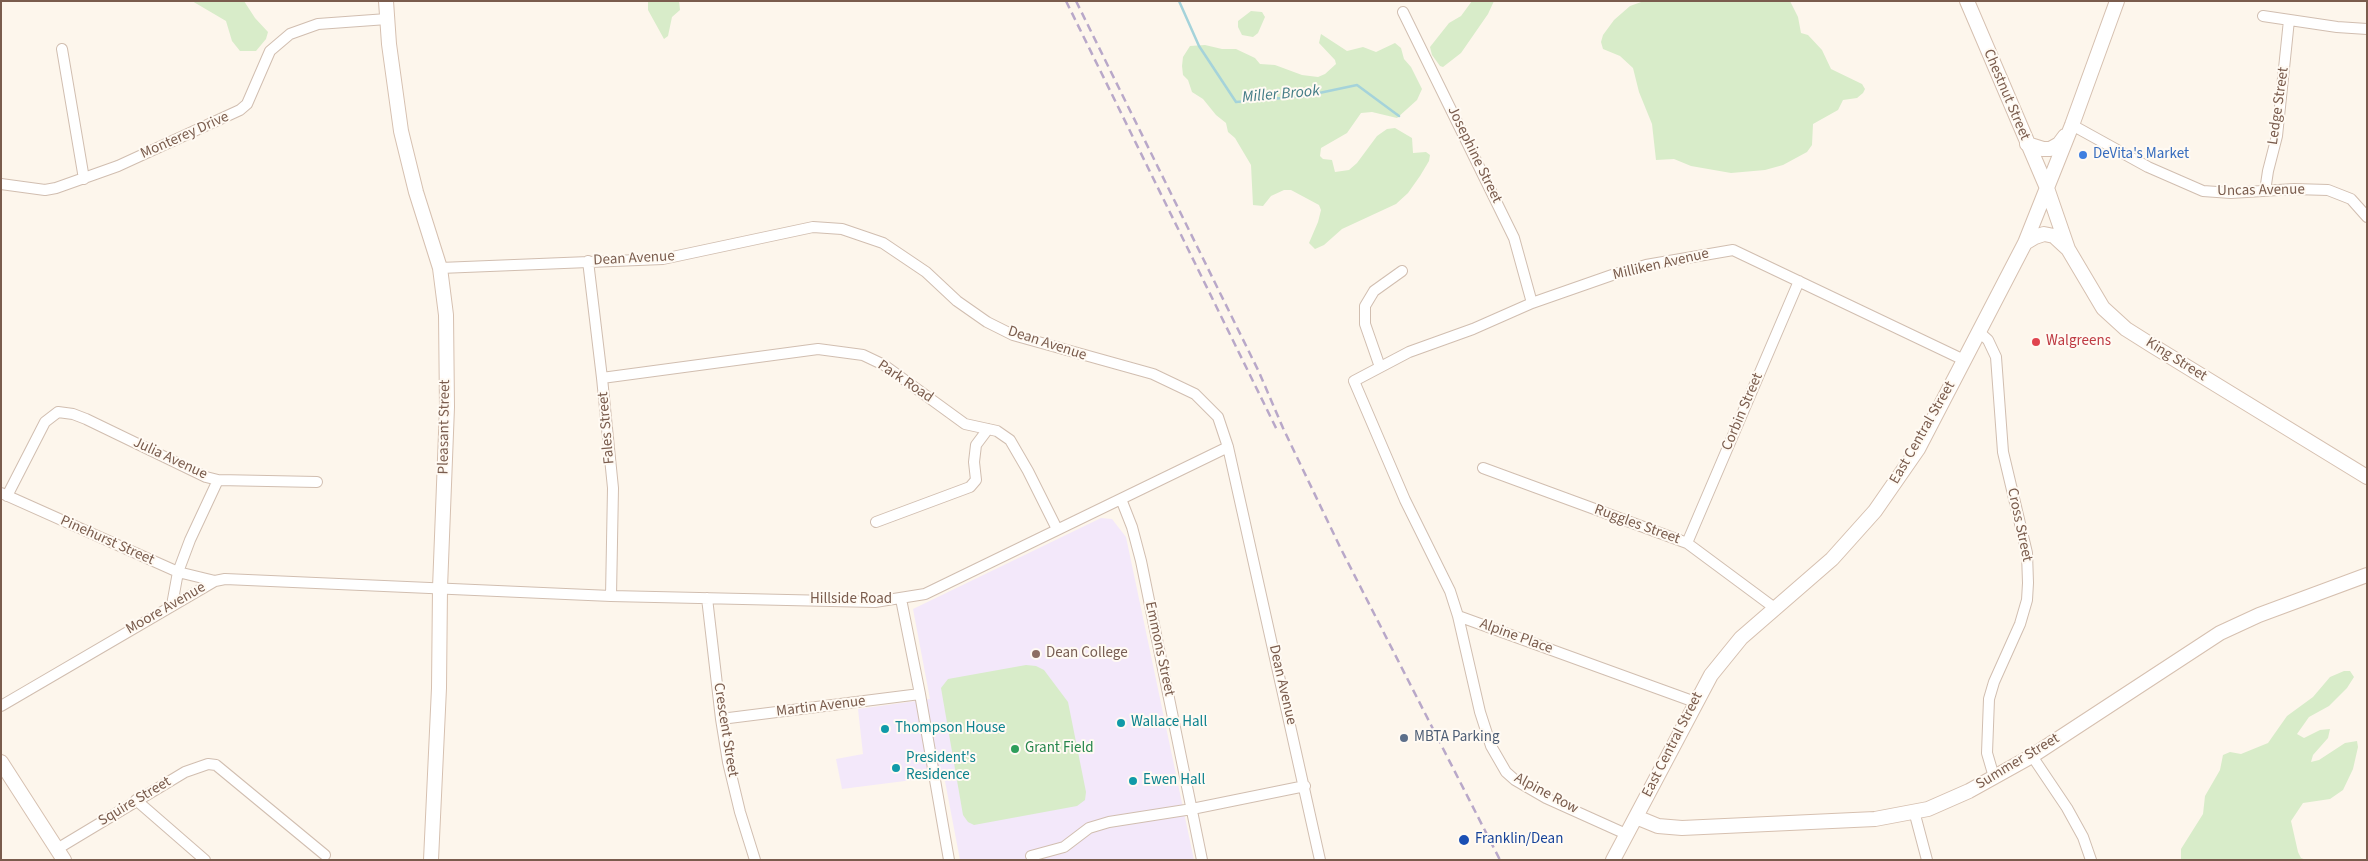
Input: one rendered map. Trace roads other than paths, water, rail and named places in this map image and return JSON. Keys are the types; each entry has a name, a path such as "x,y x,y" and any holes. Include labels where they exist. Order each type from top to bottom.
{"main road":[{"name":"Pleasant Street","path":"386,1 401,132 416,192 440,268 446,315 447,407 440,588 439,688 431,860"},
{"name":"Chestnut Street","path":"1967,1 2047,188"},
{"name":"East Central Street","path":"1613,860 1695,702 1726,655 1741,638 1832,559 1876,511 1918,448 2025,243 2072,125 2117,1"},
{"path":"2027,144 2050,149 2059,144 2072,125"},
{"name":"King Street","path":"2047,188 2068,249 2103,308 2126,329 2367,477"},
{"path":"2025,243 2044,234 2054,236 2068,249"},
{"name":"Summer Street","path":"1636,818 1658,826 1682,828 1875,819 1945,802 1986,783 2032,756 2220,633 2259,615 2367,575"},
{"path":"1,762 61,854"}],"street":[{"name":"Josephine Street","path":"1402,12 1514,238 1532,303"},
{"path":"2264,16 2367,30"},
{"name":"Monterey Drive","path":"1,184 45,190 70,185 240,110 247,104 270,51 290,34 303,28 328,22 387,19"},
{"name":"Ledge Street","path":"2265,191 2268,170 2277,136 2289,20"},
{"path":"62,49 84,179"},
{"name":"Uncas Avenue","path":"2072,125 2148,167 2203,191 2231,193 2328,190 2351,199 2367,216"},
{"name":"Dean Avenue","path":"440,268 588,261 663,260 813,227 855,232 883,243 926,272 957,301 987,322 1013,335 1153,374 1195,394 1218,417 1228,447 1320,860"},
{"name":"Milliken Avenue","path":"1458,616 1450,591 1405,500 1354,381 1409,352 1472,329 1532,303 1646,265 1733,250 1964,360"},
{"name":"Fales Street","path":"588,261 613,488 611,596"},
{"path":"1380,367 1365,324 1365,306 1374,291 1402,271"},
{"name":"Corbin Street","path":"1687,543 1799,281"},
{"name":"Cross Street","path":"1979,332 1988,340 1996,357 2003,452 2027,553 2027,600 2020,624 1994,682 1989,699 1987,753 1994,777"},
{"name":"Park Road","path":"602,378 818,349 863,355 884,365 965,424 997,431 1016,448 1057,529"},
{"name":"Julia Avenue","path":"4,494 45,422 58,412 73,414 86,419 206,477 218,480 318,482"},
{"path":"876,522 970,487 976,480 974,462 976,445 988,429"},
{"name":"Hillside Road","path":"440,588 611,596 875,602 900,599 925,594 1228,447"},
{"name":"Ruggles Street","path":"1483,468 1687,543 1776,609"},
{"path":"172,605 178,572 190,540 218,480"},
{"name":"Pinehurst Street","path":"4,494 178,572 215,581"},
{"name":"Emmons Street","path":"1121,499 1132,528 1140,561 1202,860"},
{"name":"Moore Avenue","path":"1,706 215,581 236,578 440,588"},
{"name":"Crescent Street","path":"707,598 721,720 740,812 755,860"},
{"path":"900,599 920,694 949,860"},
{"name":"Alpine Place","path":"1458,616 1695,702"},
{"name":"Alpine Row","path":"1458,616 1480,712 1491,746 1506,772 1515,780 1546,798 1626,834"},
{"name":"Martin Avenue","path":"721,720 920,694"},
{"path":"2032,756 2067,808 2083,836 2091,860"},
{"name":"Squire Street","path":"61,854 136,800 200,765 216,765 325,855"},
{"path":"1031,856 1064,847 1089,828 1109,822 1192,809 1305,786"},
{"path":"136,800 206,860"},
{"path":"1914,811 1927,860"}],"waterway":[{"name":"Miller Brook","path":"1179,1 1199,46 1236,102 1305,96 1357,85 1399,116"}],"railway":[{"path":"1066,1 1277,430"},
{"path":"1076,1 1259,372 1283,428 1340,547 1500,860"}],"place":[{"name":"DeVita's Market","path":"2083,155"},
{"name":"Walgreens","path":"2036,342"},
{"name":"Dean College","path":"1036,654"},
{"name":"Wallace Hall","path":"1121,723"},
{"name":"Thompson House","path":"885,729"},
{"name":"MBTA Parking","path":"1404,738"},
{"name":"Grant Field","path":"1015,749"},
{"name":"President's Residence","path":"896,768"},
{"name":"Ewen Hall","path":"1133,781"},
{"name":"Franklin/Dean","path":"1464,840"}]}
